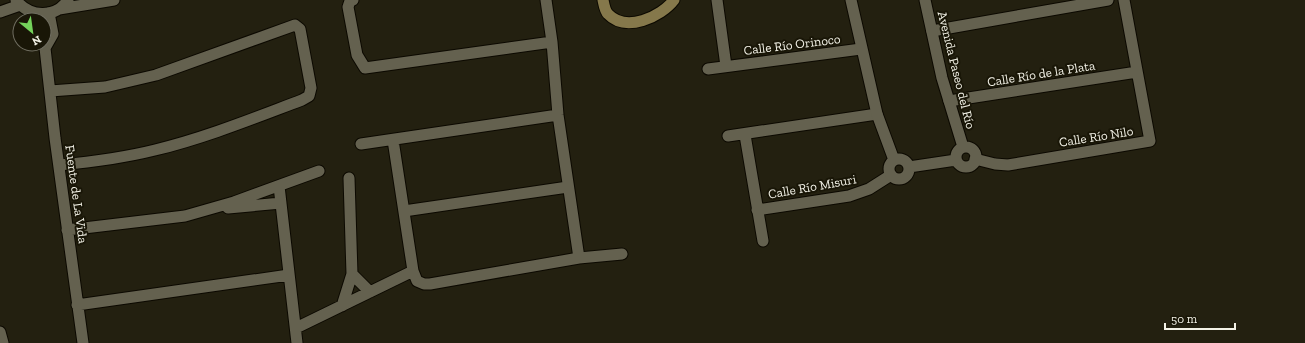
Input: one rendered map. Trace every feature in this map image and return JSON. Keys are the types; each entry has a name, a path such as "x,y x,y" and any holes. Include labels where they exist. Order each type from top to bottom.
{"main road":[{"path":"603,0 607,13 615,20 629,23 643,22 674,0"}],"street":[{"path":"54,11 68,0"},
{"path":"0,12 24,9 39,14 114,0"},
{"path":"353,0 350,1 348,7 357,55 365,68 552,42"},
{"path":"546,0 552,42 558,115 579,258"},
{"path":"718,0 726,66"},
{"path":"851,0 877,114 894,160"},
{"name":"Avenida Paseo del Río","path":"925,0 949,101 962,147"},
{"path":"932,32 1108,0"},
{"name":"Calle Río Nilo","path":"975,159 995,164 1008,165 1150,141 1124,0"},
{"name":"Fuente de La Vida","path":"52,35 54,11"},
{"path":"50,91 105,87 156,75 295,25 300,29 311,88 309,96 302,100 189,141 104,160 59,165"},
{"name":"Calle Río Orinoco","path":"708,69 861,49"},
{"name":"Fuente de La Vida","path":"45,52 83,343"},
{"name":"Calle Río de la Plata","path":"949,101 1137,72"},
{"path":"728,136 745,135 877,114"},
{"path":"361,144 558,115"},
{"name":"Calle Río Misuri","path":"745,135 763,241"},
{"path":"393,140 413,271 417,281 424,284 430,284 579,258 622,254"},
{"path":"962,147 971,149 975,153 975,159 972,164 966,167 960,165 956,160 958,151 962,147"},
{"path":"894,160 903,160 909,167 908,174 903,178 896,179 891,175 889,167 894,160"},
{"path":"909,167 956,160"},
{"path":"68,230 185,216 279,186 319,171"},
{"name":"Calle Río Misuri","path":"758,210 849,196 869,189 891,175"},
{"path":"342,306 352,274 349,178"},
{"path":"279,186 297,343"},
{"path":"404,211 568,187"},
{"path":"206,210 281,203"},
{"path":"296,328 413,271"},
{"path":"352,274 370,292"},
{"path":"78,305 289,275"},
{"path":"0,332 3,343"}]}
